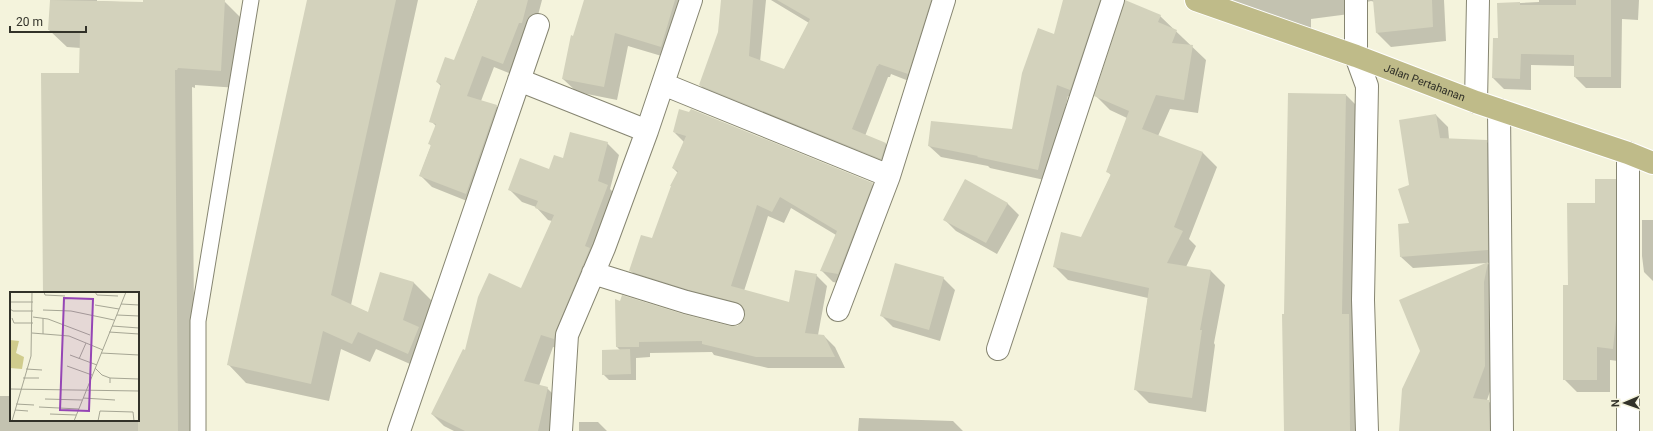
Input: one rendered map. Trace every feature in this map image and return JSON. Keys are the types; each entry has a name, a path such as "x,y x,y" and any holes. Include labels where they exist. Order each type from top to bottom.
{"main road":[{"name":"Jalan Pertahanan","path":"1196,0 1356,56 1476,102 1628,153 1653,163"}],"street":[{"path":"561,431 567,335 604,248 647,131 691,0"},
{"path":"838,310 889,176 944,0"},
{"path":"998,349 1113,0"},
{"path":"1356,0 1356,56 1367,86 1363,300 1367,431"},
{"path":"1476,102 1478,0"},
{"path":"399,431 538,25"},
{"path":"519,80 647,131"},
{"path":"663,84 889,176"},
{"path":"1499,110 1502,431"},
{"path":"1628,153 1628,431"},
{"path":"593,273 686,302 733,314"}],"lane":[{"path":"198,431 198,320 251,0"}],"building":[{"path":"50,0 143,2 143,0 225,0 221,71 178,68 175,70 178,431 138,431 139,292 43,292 41,73 79,73 80,32 48,30"},
{"path":"307,0 396,0 331,295 368,312 380,272 414,282 403,320 419,327 408,354 358,332 352,344 323,331 311,384 227,365"},
{"path":"478,0 528,0 522,23 519,23 503,64 482,56 467,96 497,105 466,194 419,176 431,145 428,144 436,124 429,122 441,84 436,82 445,57 454,60"},
{"path":"584,0 675,0 661,47 615,33 604,87 562,79 571,35 573,36"},
{"path":"721,0 753,0 749,56 784,69 810,19 777,0 931,0 908,74 879,64 852,129 886,143 881,159 699,85 718,32"},
{"path":"1063,0 1100,0 1070,90 1057,85 1038,170 928,146 931,121 1012,129 1022,73 1038,28 1054,34"},
{"path":"1125,0 1161,15 1158,22 1177,30 1172,43 1193,45 1184,100 1156,95 1142,129 1203,152 1174,227 1183,231 1167,263 1211,270 1200,330 1202,330 1192,398 1134,390 1149,288 1053,267 1061,232 1081,237 1111,174 1106,172 1129,111 1094,96"},
{"path":"1373,0 1432,0 1433,27 1376,33"},
{"path":"1576,0 1611,0 1611,77 1574,77 1574,55 1521,54 1520,79 1492,78 1493,38 1498,38 1497,3 1520,2 1520,5 1576,5"},
{"path":"1288,93 1346,94 1342,314 1349,314 1350,431 1284,431 1282,314 1284,314"},
{"path":"679,109 689,112 691,109 873,183 838,274 820,271 837,231 780,197 772,212 757,205 731,286 789,302 795,270 817,274 805,333 824,335 835,357 756,357 702,344 702,341 639,342 639,347 616,347 615,299 620,301 622,295 683,314 730,326 737,326 745,317 745,310 736,302 689,290 629,271 641,235 652,238 670,186 678,171 672,168 686,136 673,132"},
{"path":"1436,114 1440,138 1487,140 1488,250 1400,257 1398,224 1409,223 1398,189 1409,185 1399,120"},
{"path":"570,132 608,142 598,181 608,185 585,246 590,248 556,330 554,339 541,335 524,381 548,387 538,431 465,431 431,414 463,349 465,350 478,297 489,273 521,288 554,215 535,208 538,201 508,190 520,158 549,169 554,155 563,158"},
{"path":"965,179 1008,203 986,243 943,220"},
{"path":"1595,179 1616,179 1616,320 1613,349 1597,347 1597,380 1563,380 1563,285 1568,285 1567,203 1595,203"},
{"path":"1488,262 1484,282 1485,366 1473,398 1489,400 1490,431 1399,431 1402,389 1420,351 1399,300"},
{"path":"895,263 944,277 929,330 880,316"},
{"path":"630,349 631,374 602,375 602,350"}]}
